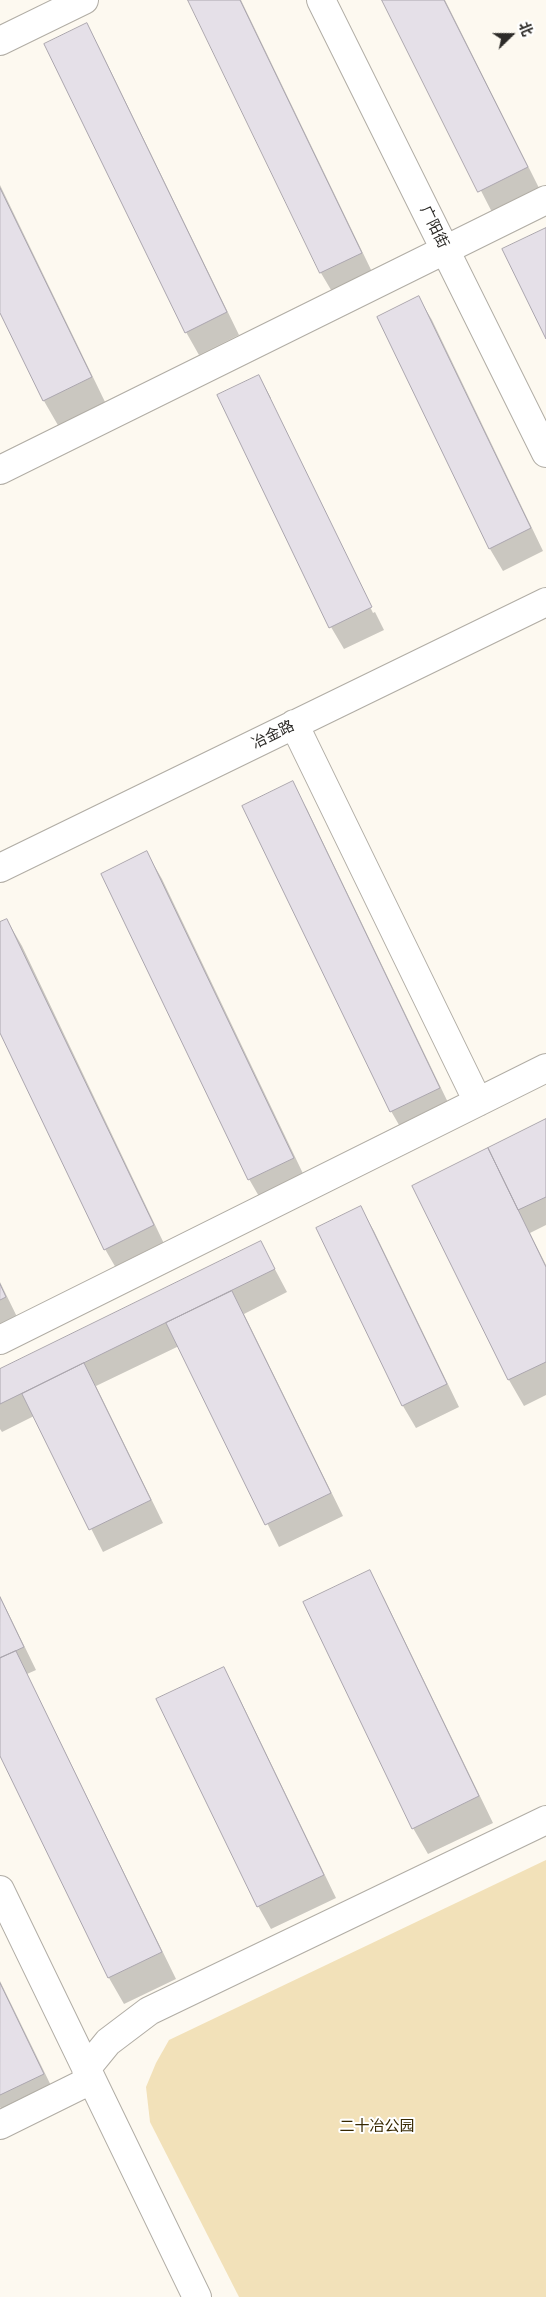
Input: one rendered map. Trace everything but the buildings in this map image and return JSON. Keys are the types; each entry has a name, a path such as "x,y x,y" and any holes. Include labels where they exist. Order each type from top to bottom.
{"street":[{"path":"0,41 84,0"},
{"name":"广阳街","path":"321,0 546,453"},
{"path":"0,470 546,200"},
{"name":"冶金路","path":"0,868 546,602"},
{"path":"294,724 478,1102"},
{"path":"0,1340 546,1068"},
{"path":"0,2125 89,2074 108,2042 149,2011 546,1820"},
{"path":"0,1890 197,2297"}],"green space":[{"name":"二十冶公园","path":"546,1860 546,2297 239,2297 150,2122 146,2087 156,2063 169,2040"}]}
